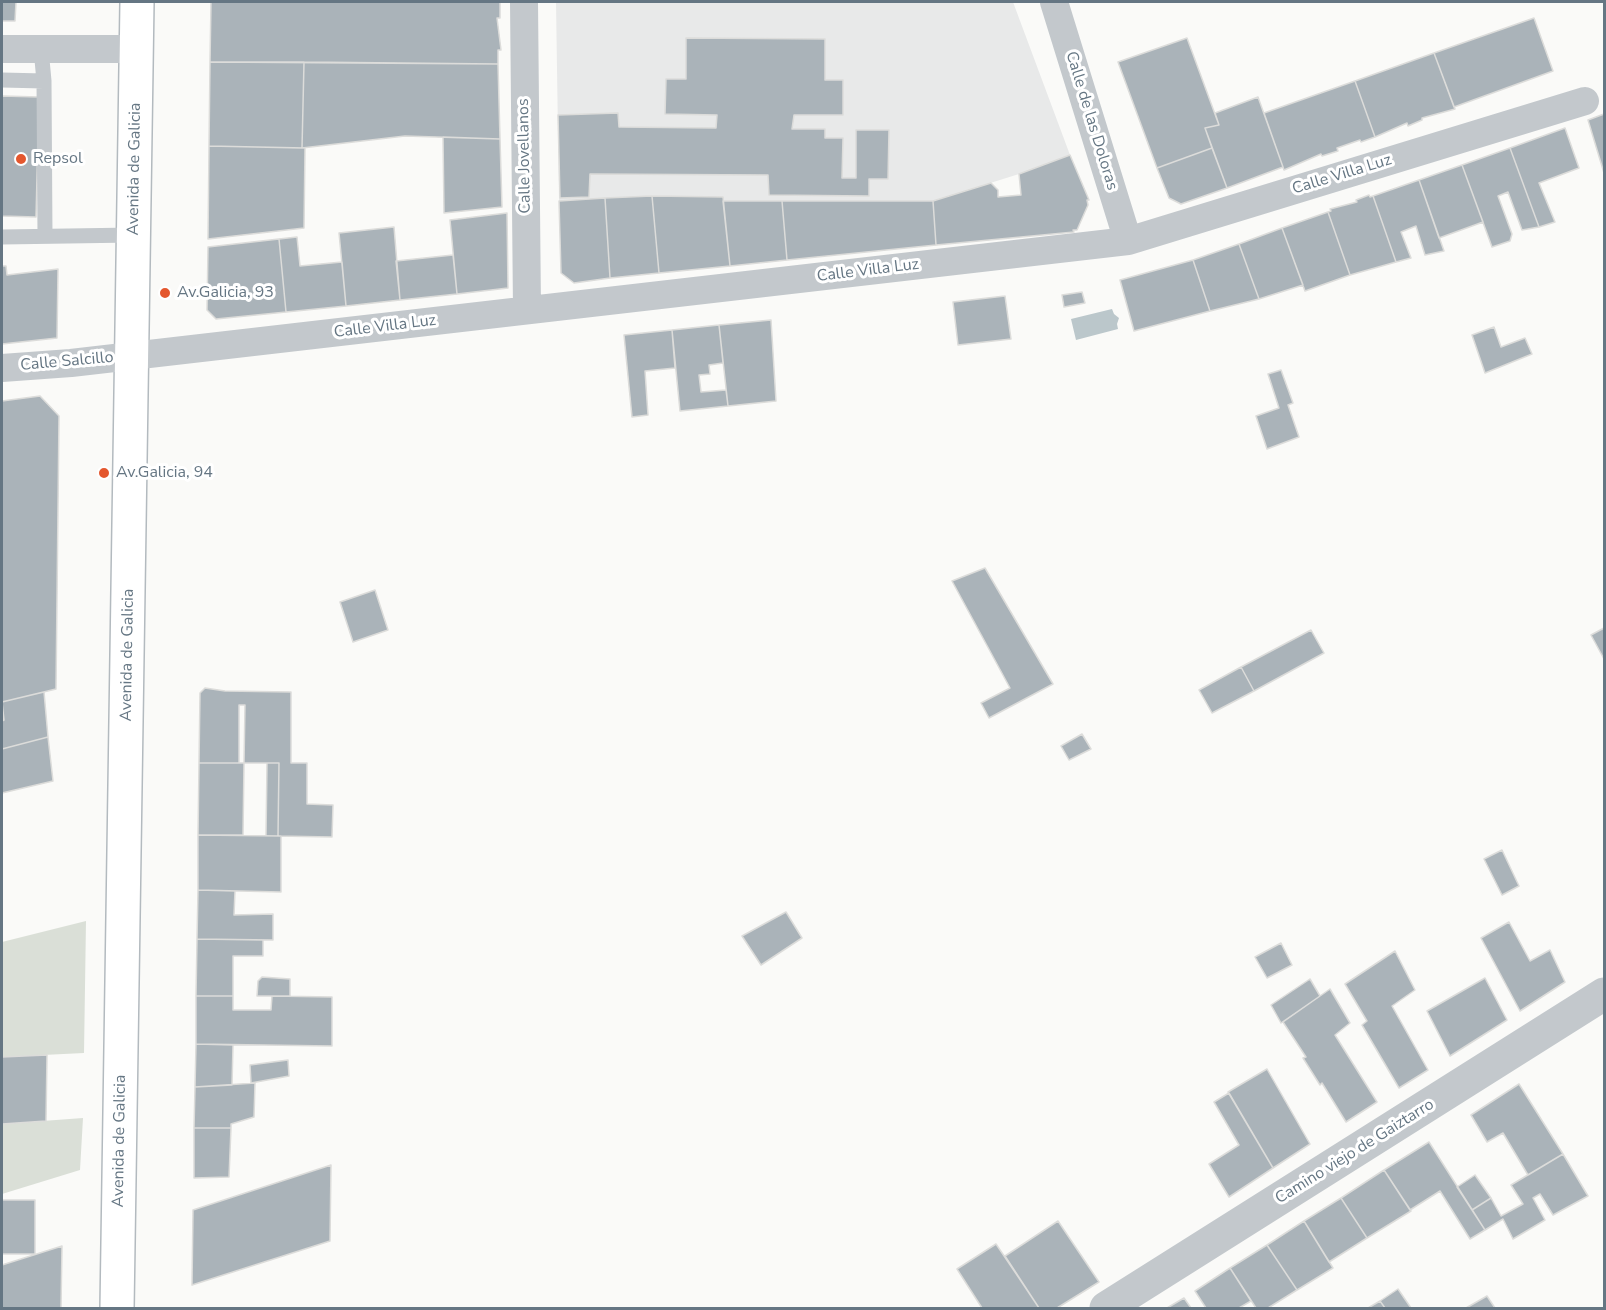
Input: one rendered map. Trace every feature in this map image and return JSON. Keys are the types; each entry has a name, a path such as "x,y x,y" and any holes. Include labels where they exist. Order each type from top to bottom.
{"main road":[{"name":"Avenida de Galicia","path":"117,1308 137,2"}],"street":[{"name":"Calle Jovellanos","path":"524,2 527,310"},
{"name":"Calle de las Doloras","path":"1054,2 1128,241"},
{"path":"2,49 136,49"},
{"name":"Calle Villa Luz","path":"132,356 1128,241 1585,101"},
{"name":"Calle Salcillo","path":"2,368 132,356"},
{"name":"Camino viejo de Gaiztarro","path":"1106,1308 1605,994"}],"lane":[{"path":"41,49 44,81 45,236"},
{"path":"2,81 44,81"},
{"path":"2,237 134,235"}],"shaded area":[{"path":"556,2 1013,2 1070,155 933,201 723,201 723,197 652,196 559,201"},
{"path":"1112,309 1119,318 1118,329 1076,340 1071,319"},
{"path":"86,921 84,1053 2,1057 2,942"},
{"path":"83,1118 80,1170 2,1194 2,1124"}],"building":[{"path":"2,2 16,2 15,21 2,21"},
{"path":"211,2 500,2 500,18 497,18 501,50 498,50 498,64 210,62"},
{"path":"1534,18 1553,71 1454,107 1434,53"},
{"path":"686,38 825,39 825,80 843,80 843,115 794,115 792,129 825,129 825,138 843,138 842,178 856,178 856,130 889,130 888,179 869,179 869,196 769,195 768,175 590,174 589,197 560,198 558,115 618,113 619,127 716,128 717,115 665,114 666,79 686,79"},
{"path":"1187,38 1219,125 1205,128 1212,148 1157,168 1118,62"},
{"path":"1434,53 1455,109 1422,118 1408,126 1407,123 1375,137 1355,81"},
{"path":"210,62 304,62 302,148 209,146"},
{"path":"304,62 498,64 500,139 405,136 302,148"},
{"path":"1355,81 1375,137 1337,148 1338,151 1322,156 1321,154 1284,170 1264,113"},
{"path":"2,96 39,97 36,217 2,216"},
{"path":"1258,97 1283,167 1227,188 1205,128 1219,125 1215,113"},
{"path":"1604,114 1604,173 1588,120"},
{"path":"1565,128 1579,168 1539,183 1555,222 1539,227 1510,148"},
{"path":"443,137 500,139 502,207 444,213"},
{"path":"209,146 305,148 304,228 208,239"},
{"path":"1212,148 1227,188 1181,204 1169,198 1157,168"},
{"path":"1510,148 1539,227 1522,230 1508,192 1498,196 1512,234 1510,241 1492,247 1462,165"},
{"path":"1070,155 1089,200 1087,200 1088,205 1077,230 936,245 933,201 991,183 998,190 998,197 1021,195 1019,174"},
{"path":"1462,165 1483,222 1439,238 1419,180"},
{"path":"1419,180 1444,251 1425,255 1416,226 1401,232 1411,258 1396,262 1373,196"},
{"path":"1369,195 1373,196 1396,262 1350,275 1328,212 1331,211 1330,209 1357,202 1356,200"},
{"path":"652,196 723,197 730,266 659,273"},
{"path":"652,196 659,273 610,278 605,198"},
{"path":"605,198 610,278 574,283 561,273 559,201"},
{"path":"723,201 782,201 787,260 730,266"},
{"path":"782,201 933,201 936,245 787,260"},
{"path":"1328,212 1350,275 1305,291 1282,228"},
{"path":"507,213 508,288 457,294 450,220"},
{"path":"394,227 400,300 346,306 339,233"},
{"path":"1282,228 1303,285 1259,299 1239,244"},
{"path":"297,237 300,266 342,262 346,306 286,312 279,239"},
{"path":"279,239 286,312 216,319 207,310 208,247"},
{"path":"1239,244 1259,299 1210,311 1193,260"},
{"path":"453,255 457,294 400,300 396,261"},
{"path":"1193,260 1210,311 1134,331 1120,280"},
{"path":"2,266 6,266 7,275 58,269 57,338 2,344"},
{"path":"1082,292 1085,303 1064,307 1062,295"},
{"path":"1005,296 1011,339 958,345 953,302"},
{"path":"771,320 776,401 728,406 719,325"},
{"path":"719,325 723,363 709,365 710,374 699,375 701,392 726,390 728,406 680,411 672,330"},
{"path":"1494,327 1501,347 1525,338 1532,354 1485,373 1472,335"},
{"path":"672,330 675,368 645,371 648,415 632,417 624,335"},
{"path":"1281,370 1293,403 1288,405 1299,437 1267,449 1256,416 1279,408 1268,374"},
{"path":"40,396 59,416 56,689 2,702 2,401"},
{"path":"985,568 1053,684 989,718 981,703 1010,688 952,581"},
{"path":"375,590 388,630 353,642 340,602"},
{"path":"1604,628 1604,659 1591,635"},
{"path":"1311,630 1324,653 1254,691 1241,667"},
{"path":"1241,667 1254,691 1212,713 1199,690"},
{"path":"205,688 225,691 291,692 291,763 307,763 307,804 333,805 332,837 278,836 279,763 244,763 245,705 239,705 239,763 199,763 200,693"},
{"path":"44,692 48,737 2,749 2,721 4,720 2,702"},
{"path":"1082,734 1091,749 1069,760 1061,746"},
{"path":"48,737 53,781 2,793 2,749"},
{"path":"199,763 244,763 243,835 198,835"},
{"path":"267,763 279,763 278,836 266,836"},
{"path":"198,835 281,836 281,892 198,890"},
{"path":"1502,850 1519,886 1502,895 1484,859"},
{"path":"198,890 235,891 234,915 273,914 273,940 197,939"},
{"path":"786,912 802,938 761,965 742,936"},
{"path":"1509,922 1530,961 1550,950 1565,982 1520,1011 1481,938"},
{"path":"197,939 263,940 263,956 233,956 233,996 196,996"},
{"path":"1281,943 1292,965 1267,978 1255,957"},
{"path":"1395,951 1415,990 1392,1006 1428,1070 1399,1088 1362,1025 1367,1021 1345,984"},
{"path":"262,977 290,979 290,996 257,996 258,981"},
{"path":"1485,978 1507,1020 1450,1056 1427,1011"},
{"path":"1310,979 1320,996 1281,1023 1271,1005"},
{"path":"1330,989 1350,1023 1335,1035 1377,1102 1346,1122 1322,1083 1320,1085 1303,1058 1306,1057 1283,1022"},
{"path":"196,996 233,996 233,1010 271,1010 272,996 332,997 332,1046 196,1044"},
{"path":"196,1044 233,1045 232,1085 195,1087"},
{"path":"47,1055 46,1121 2,1124 2,1057"},
{"path":"288,1060 289,1076 251,1083 250,1065"},
{"path":"1267,1069 1310,1144 1273,1168 1228,1092"},
{"path":"255,1083 254,1117 231,1124 231,1128 194,1128 195,1087"},
{"path":"1519,1084 1563,1154 1528,1175 1503,1133 1487,1142 1471,1115"},
{"path":"1229,1093 1273,1168 1229,1197 1209,1164 1239,1145 1214,1102"},
{"path":"194,1128 231,1128 229,1177 194,1178"},
{"path":"1429,1142 1485,1230 1470,1239 1440,1191 1410,1210 1384,1170"},
{"path":"1563,1154 1588,1196 1553,1215 1540,1194 1533,1198 1545,1220 1513,1239 1503,1219 1485,1230 1472,1210 1491,1198 1501,1216 1523,1204 1511,1185"},
{"path":"331,1165 330,1241 192,1285 193,1210"},
{"path":"1384,1170 1411,1211 1367,1238 1341,1198"},
{"path":"1475,1175 1491,1198 1472,1210 1457,1187"},
{"path":"1341,1198 1367,1238 1329,1262 1304,1221"},
{"path":"2,1200 35,1200 35,1254 2,1254"},
{"path":"1058,1221 1099,1282 1057,1308 1039,1308 1005,1256"},
{"path":"1304,1221 1333,1268 1297,1290 1267,1245"},
{"path":"996,1244 1039,1308 982,1308 957,1269"},
{"path":"1267,1245 1297,1290 1268,1308 1256,1308 1230,1268"},
{"path":"62,1246 61,1308 2,1308 2,1265"},
{"path":"1230,1268 1251,1301 1239,1308 1206,1308 1195,1291"},
{"path":"1398,1289 1411,1308 1385,1308 1380,1301"},
{"path":"1487,1296 1495,1308 1466,1308"},
{"path":"1184,1298 1191,1308 1167,1308"},
{"path":"1380,1301 1385,1308 1368,1308"}],"place":[{"name":"Repsol","path":"21,159"},
{"name":"Av.Galicia, 93","path":"165,293"},
{"name":"Av.Galicia, 94","path":"104,473"}]}
